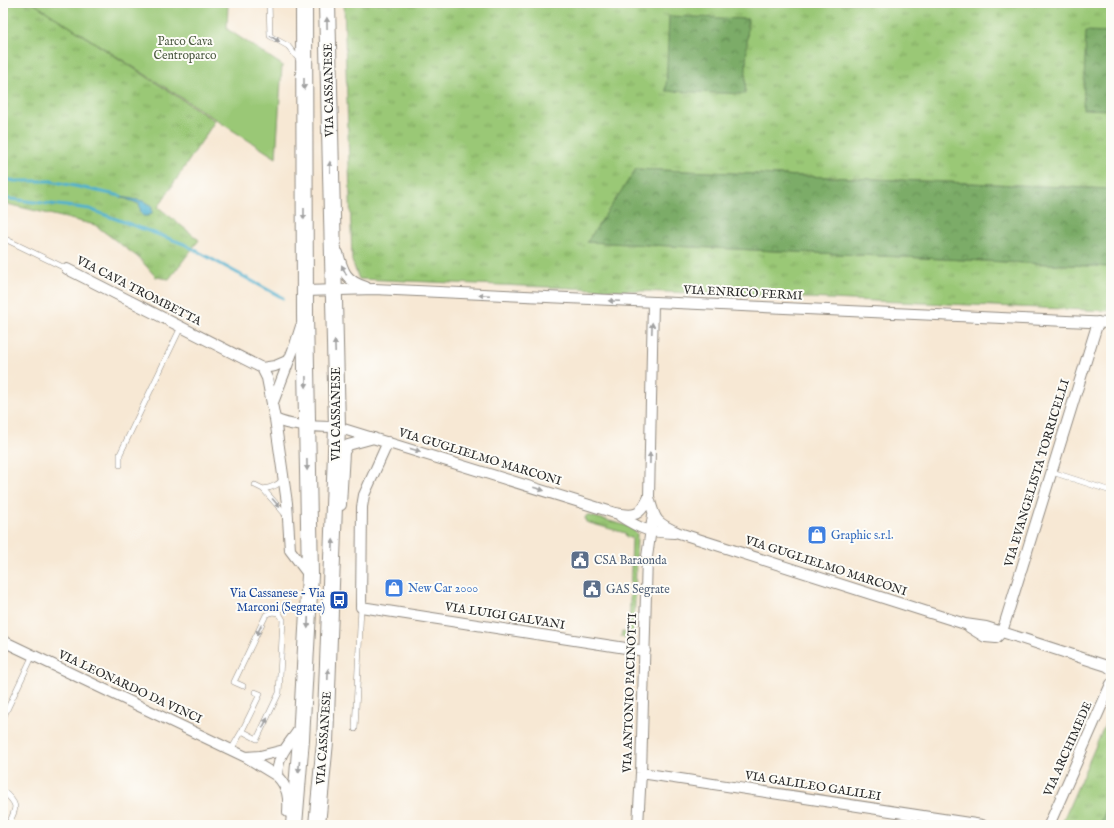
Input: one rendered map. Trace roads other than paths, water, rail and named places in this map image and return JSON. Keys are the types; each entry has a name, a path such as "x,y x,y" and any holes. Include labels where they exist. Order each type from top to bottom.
{"main road":[{"name":"VIA CASSANESE","path":"294,825 302,725 310,575 304,291 304,3"},
{"name":"VIA CASSANESE","path":"317,825 325,742 337,427 327,3"}],"street":[{"name":"VIA ENRICO FERMI","path":"332,234 344,273 355,283 374,289"},
{"name":"VIA CAVA TROMBETTA","path":"67,269 262,368"},
{"name":"VIA ENRICO FERMI","path":"304,291 374,289 1111,323"},
{"path":"653,302 649,497 653,515"},
{"path":"272,405 305,316"},
{"name":"VIA EVANGELISTA TORRICELLI","path":"1002,632 1098,322"},
{"path":"289,360 274,366 262,368 267,378 275,419 288,517 290,550 310,575"},
{"name":"VIA GUGLIELMO MARCONI","path":"275,419 281,422 306,426 337,427 615,513 629,516 638,513 643,509 649,497"},
{"path":"334,526 341,511 344,452 348,445 374,438"},
{"path":"361,607 362,507 364,495 388,442"},
{"name":"VIA GUGLIELMO MARCONI","path":"615,513 634,525 650,532 679,533"},
{"name":"VIA GUGLIELMO MARCONI","path":"653,515 657,521 664,526 679,533 965,624 986,627 1109,667"},
{"name":"VIA ANTONIO PACINOTTI","path":"638,825 641,773 647,557 653,515"},
{"name":"VIA LUIGI GALVANI","path":"361,607 645,651"},
{"name":"VIA LEONARDO DA VINCI","path":"3,641 246,756 278,776"},
{"name":"VIA ARCHIMEDE","path":"1049,825 1111,684"},
{"path":"286,825 288,804 287,790 285,784 278,776 278,762 284,750 302,725"},
{"path":"246,756 260,756 284,750"},
{"name":"VIA GALILEO GALILEI","path":"641,773 982,825"}],"lane":[{"path":"269,3 270,36 288,46 304,64"},
{"name":"VIA CAVA TROMBETTA","path":"3,238 67,269"},
{"path":"120,465 120,454 181,327"},
{"path":"1052,472 1111,491"},
{"path":"263,489 276,486 283,478"},
{"path":"255,485 263,489 288,517"},
{"path":"355,729 361,607"},
{"path":"242,731 257,739 279,693 283,620 279,613 272,612 266,615 234,682 243,686"},
{"path":"3,718 33,655"},
{"path":"231,750 260,694 255,692"},
{"path":"3,792 11,798 15,803 16,808 8,825"}],"water":[{"path":"116,195 143,201 152,206 152,213 148,216 143,216 139,204"}],"waterway":[{"path":"3,178 14,181 51,181 121,196"},
{"path":"3,198 90,209 184,244 283,298"}],"place":[{"name":"Graphic s.r.l.","path":"817,535"},
{"name":"CSA Baraonda","path":"580,560"},
{"name":"New Car 2000","path":"394,588"},
{"name":"GAS Segrate","path":"592,589"},
{"name":"Via Cassanese - Via Marconi (Segrate)","path":"339,600"}],"park label":[{"name":"Parco Cava Centroparco","path":"185,48"}]}
